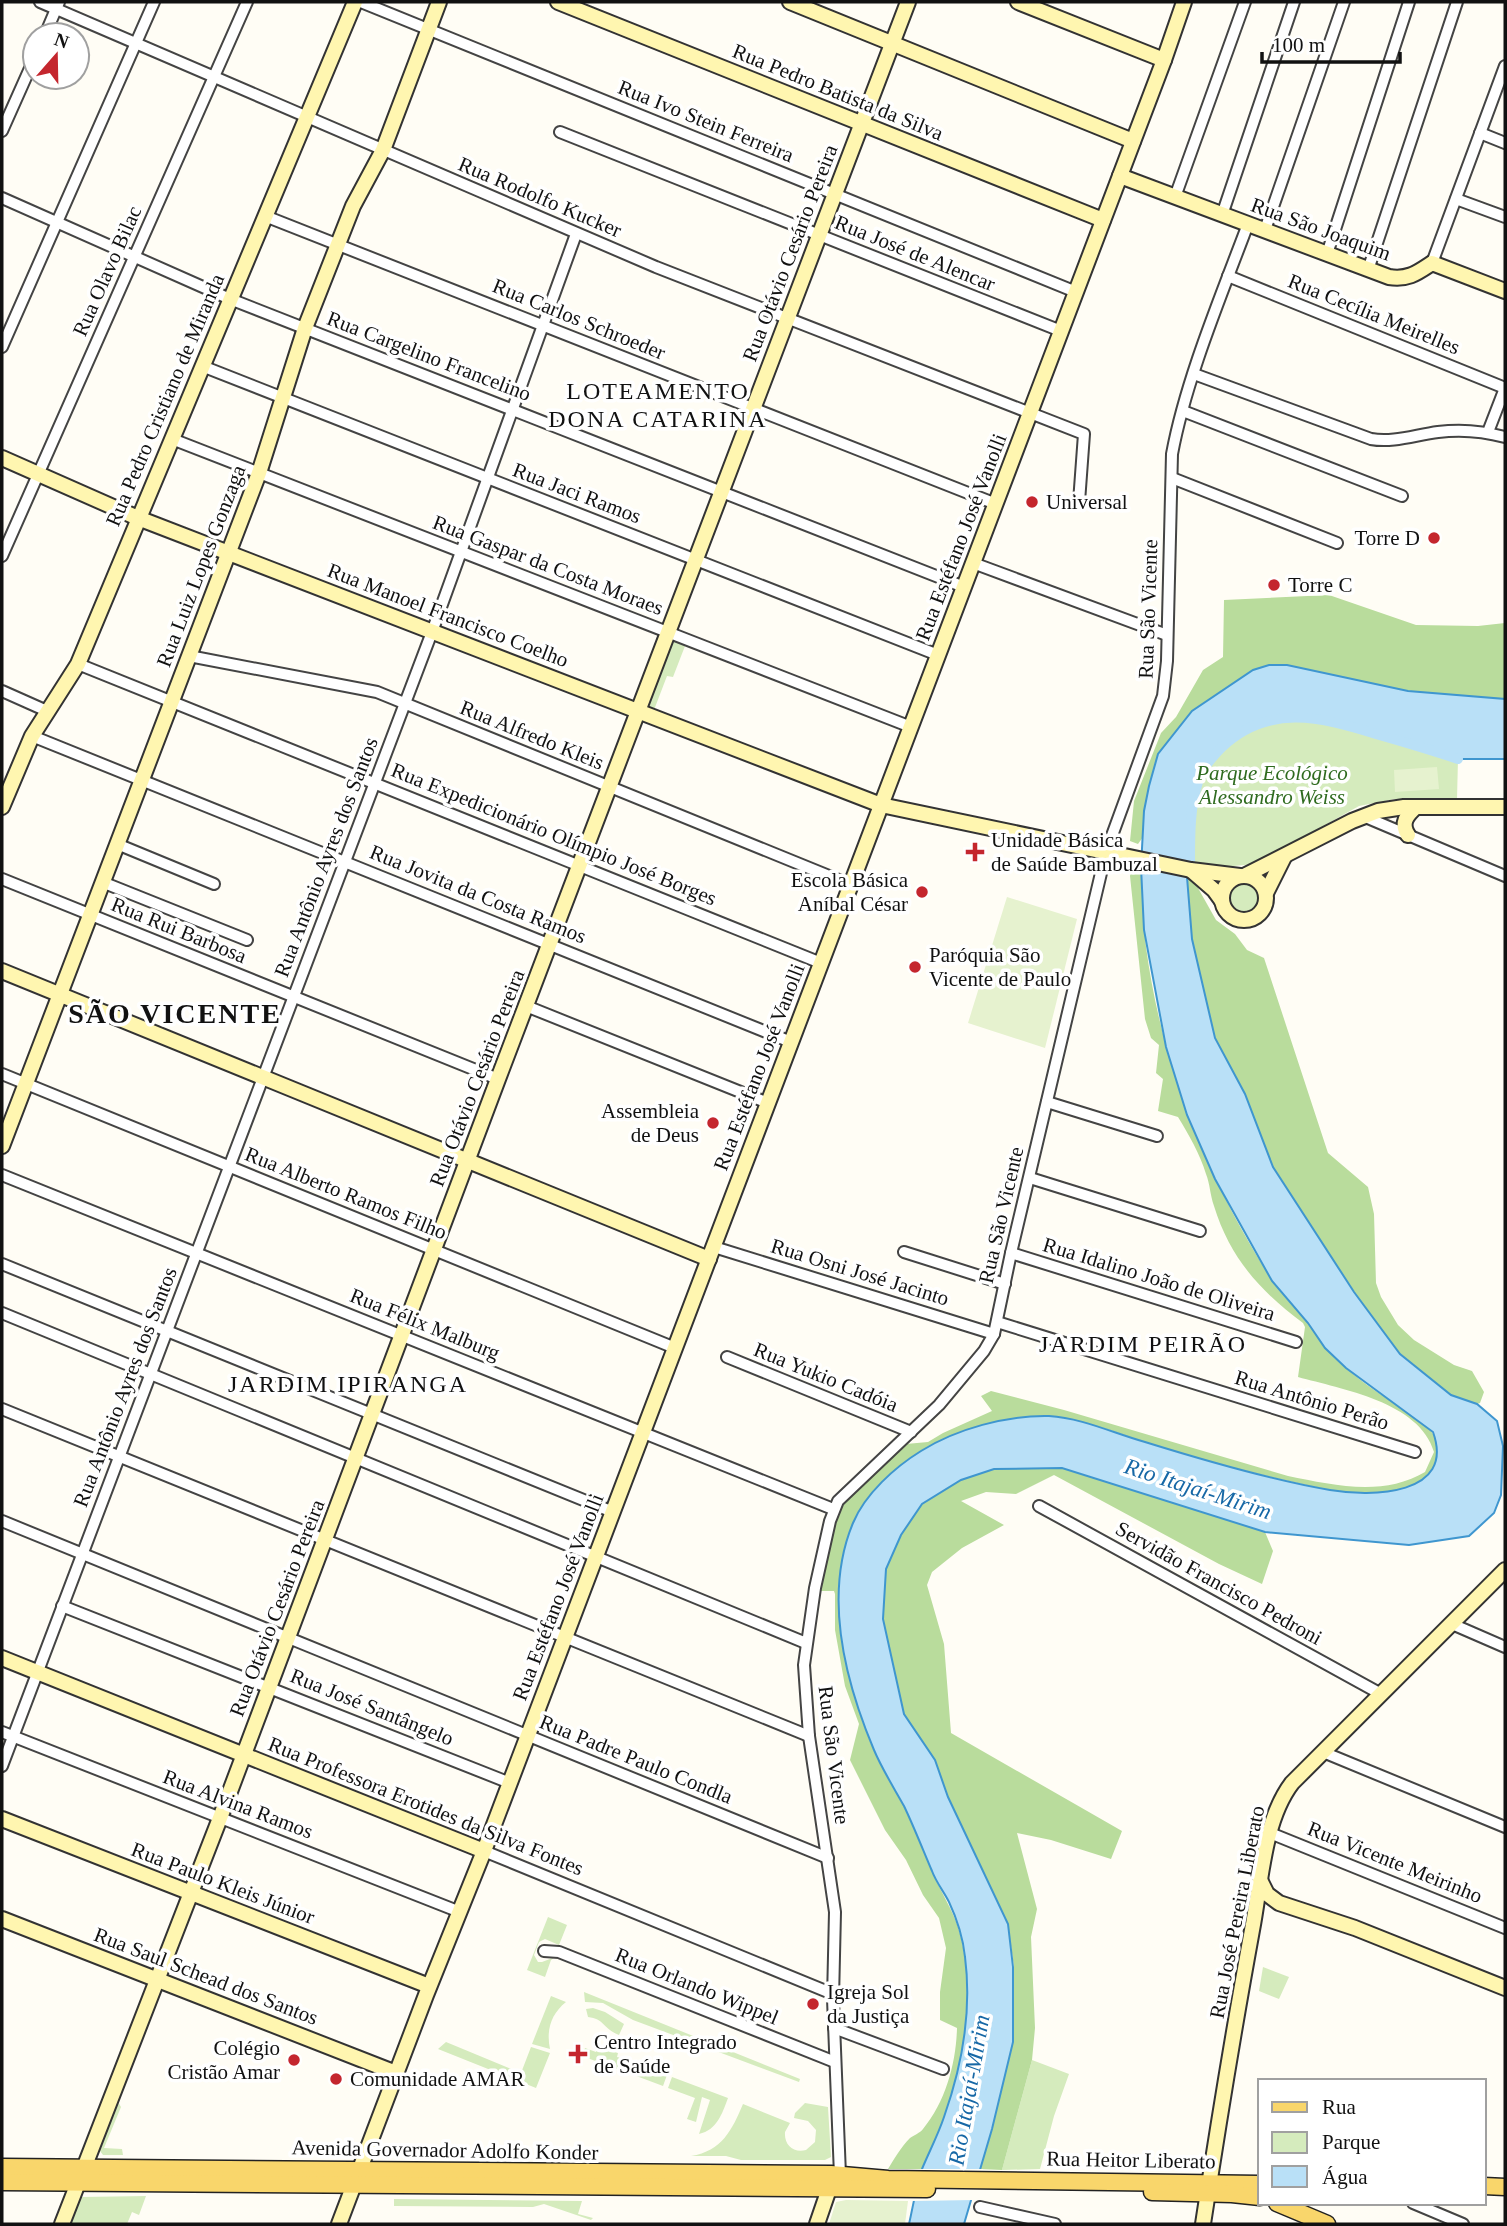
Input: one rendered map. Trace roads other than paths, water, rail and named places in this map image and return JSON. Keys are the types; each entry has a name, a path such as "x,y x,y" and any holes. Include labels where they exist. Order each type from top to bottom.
{"main road":[{"name":"Rua Pedro Cristiano de Miranda","path":"2,807 32,736 78,664 355,2"},
{"name":"Rua Luiz Lopes Gonzaga","path":"2,1146 259,473 305,328 363,185 383,150 439,2"},
{"name":"Rua Pedro Batista da Silva","path":"558,2 1103,220"},
{"path":"790,2 1133,141"},
{"name":"Rua Otávio Cesário Pereira","path":"62,2224 220,1818 908,2"},
{"path":"1018,2 1164,60"},
{"name":"Rua Estéfano José Vanolli","path":"339,2224 792,1042 1184,2"},
{"name":"Rua São Joaquim","path":"1120,176 1367,270 1401,279 1412,276 1432,263"},
{"path":"1432,263 1505,291"},
{"name":"Rua Manoel Francisco Coelho","path":"2,458 138,519 881,805 1190,870 1243,876"},
{"path":"1222,901 1228,882 1284,857 1363,816 1391,809 1416,807 1505,807"},
{"path":"1408,835 1404,829 1405,820 1416,807"},
{"path":"1190,870 1206,881 1229,915 1236,919 1251,919 1265,906 1266,893 1284,857"},
{"path":"1243,876 1259,881 1266,893"},
{"path":"2,971 468,1161 711,1253"},
{"name":"Rua José Pereira Liberato","path":"1203,2224 1255,1912 1276,1811 1285,1792 1323,1752 1505,1570"},
{"name":"Rua Professora Erotides da Silva Fontes","path":"2,1658 484,1851"},
{"name":"Rua Paulo Kleis Júnior","path":"2,1819 429,1986"},
{"path":"1261,1882 1267,1894 1279,1903 1355,1928 1505,1988"},
{"path":"1255,1912 1264,1905 1279,1903"},
{"name":"Rua Saul Schead dos Santos","path":"2,1919 396,2073"},
{"name":"Avenida Governador Adolfo Konder","path":"2,2167 80,2175 840,2175 888,2184"},
{"name":"Avenida Governador Adolfo Konder","path":"2,2182 80,2175"},
{"name":"Avenida Governador Adolfo Konder","path":"357,2177 828,2189 888,2184"},
{"name":"Rua Heitor Liberato","path":"888,2184 1209,2188 1258,2184"},
{"path":"1486,2186 1505,2187"},
{"path":"1209,2188 1258,2197"},
{"path":"817,2224 828,2189"},
{"path":"1282,2205 1327,2224"}],"street":[{"name":"Rua Rodolfo Kucker","path":"40,2 58,5 136,43 576,234 1084,434 1079,502"},
{"path":"2,347 154,2"},
{"name":"Rua Olavo Bilac","path":"2,556 247,2"},
{"name":"Rua Ivo Stein Ferreira","path":"361,2 1076,292"},
{"path":"1175,197 1245,2"},
{"path":"1222,215 1294,2"},
{"path":"1265,230 1344,2"},
{"path":"1327,254 1409,2"},
{"path":"1367,270 1457,2"},
{"path":"1432,263 1505,67"},
{"path":"2,131 21,88"},
{"name":"Rua José de Alencar","path":"560,132 1061,331"},
{"path":"1480,133 1505,142"},
{"name":"Rua Cargelino Francelino","path":"2,198 230,299 964,587"},
{"path":"1456,198 1505,218"},
{"name":"Rua Carlos Schroeder","path":"265,216 996,504"},
{"name":"Rua São Vicente","path":"840,2175 833,1994 835,1912 805,1691 806,1643 834,1509 846,1493 954,1388 996,1328 1011,1253 1106,852 1163,695 1167,660 1172,454 1194,374 1248,224"},
{"name":"Rua Antônio Ayres dos Santos","path":"2,1766 7,1734 37,1673 294,997 432,632 576,234"},
{"name":"Rua Cecília Meirelles","path":"1228,276 1505,388"},
{"name":"Rua Jaci Ramos","path":"202,366 938,655"},
{"path":"1194,374 1371,439 1383,441 1454,431 1488,432 1505,437"},
{"path":"1488,432 1505,388"},
{"path":"1183,411 1402,496"},
{"name":"Rua Gaspar da Costa Moraes","path":"172,439 911,727"},
{"path":"1172,478 1336,542"},
{"path":"973,563 1167,635"},
{"name":"Rua Alfredo Kleis","path":"189,656 362,688 851,885"},
{"name":"Rua Expedicionário Olímpio José Borges","path":"78,664 821,963"},
{"path":"2,691 47,711"},
{"name":"Rua Jovita da Costa Ramos","path":"32,736 792,1042"},
{"path":"1363,816 1505,876"},
{"path":"117,844 214,884"},
{"name":"Rua Rui Barbosa","path":"2,879 498,1079"},
{"path":"102,882 247,940"},
{"path":"526,1006 768,1103"},
{"name":"Rua Alberto Ramos Filho","path":"2,1074 675,1348"},
{"path":"1047,1102 1157,1136"},
{"name":"Rua Félix Malburg","path":"2,1175 834,1509"},
{"path":"1030,1178 1200,1231"},
{"path":"904,1252 1004,1284"},
{"name":"Rua Osni José Jacinto","path":"711,1253 996,1328"},
{"name":"Rua Idalino João de Oliveira","path":"1011,1253 1296,1342"},
{"path":"2,1264 613,1512"},
{"path":"2,1313 806,1643"},
{"name":"Rua Antônio Perão","path":"996,1328 1415,1452"},
{"name":"Rua Yukio Cadóia","path":"727,1357 911,1432"},
{"path":"2,1409 809,1736"},
{"name":"Servidão Francisco Pedroni","path":"1039,1506 1381,1694"},
{"name":"Rua Padre Paulo Condla","path":"2,1521 828,1858"},
{"name":"Rua José Santângelo","path":"62,1606 510,1783"},
{"path":"1452,1624 1505,1647"},
{"name":"Rua Alvina Ramos","path":"7,1734 460,1912"},
{"path":"1323,1752 1505,1827"},
{"name":"Rua Vicente Meirinho","path":"1270,1833 1505,1928"},
{"name":"Rua Professora Erotides da Silva Fontes","path":"484,1851 833,1994"},
{"name":"Rua Orlando Wippel","path":"544,1951 559,1952 835,2062"},
{"path":"834,2028 943,2069"},
{"path":"1418,2205 1463,2224"},
{"path":"980,2207 1055,2224"}],"water":[{"name":"Rio Itajaí-Mirim","path":"1269,665 1287,665 1408,691 1505,699 1505,759 1458,759 1311,717 1270,720 1235,735 1215,754 1198,779 1191,814 1187,877 1192,939 1215,1038 1245,1094 1273,1167 1354,1292 1400,1354 1451,1395 1477,1404 1497,1421 1503,1446 1501,1495 1494,1513 1469,1536 1409,1545 1265,1532 1062,1468 994,1469 961,1480 922,1504 901,1535 886,1569 883,1619 904,1714 935,1760 948,1797 1008,1924 1013,1967 1013,2042 992,2129 964,2224 909,2224 922,2169 942,2124 956,2078 964,2038 967,1977 963,1943 955,1915 904,1806 874,1750 854,1696 847,1667 841,1638 840,1579 844,1551 858,1512 891,1473 935,1443 982,1425 1033,1416 1073,1420 1237,1469 1307,1486 1347,1492 1387,1492 1406,1488 1421,1480 1432,1469 1437,1453 1433,1432 1346,1368 1325,1348 1308,1323 1272,1281 1215,1179 1187,1115 1166,1047 1144,930 1141,867 1144,811 1149,786 1158,754 1192,711 1253,670"}],"waterway":[{"path":"1190,861 1192,811 1202,772 1222,747 1240,733 1258,724 1277,719 1315,719 1356,728 1458,759"}],"place":[{"name":"Universal","path":"1032,502"},
{"name":"Torre D","path":"1434,538"},
{"name":"Torre C","path":"1274,585"},
{"name":"Unidade Básica de Saúde Bambuzal","path":"975,852"},
{"name":"Escola Básica Aníbal César","path":"922,892"},
{"name":"Paróquia São Vicente de Paulo","path":"915,967"},
{"name":"Assembleia de Deus","path":"713,1123"},
{"name":"Igreja Sol da Justiça","path":"813,2004"},
{"name":"Centro Integrado de Saúde","path":"578,2054"},
{"name":"Colégio Cristão Amar","path":"294,2060"},
{"name":"Comunidade AMAR","path":"336,2079"}],"district":[{"name":"LOTEAMENTO DONA CATARINA","path":"658,405"},
{"name":"SÃO VICENTE","path":"175,1013"},
{"name":"JARDIM PEIRÃO","path":"1143,1344"},
{"name":"JARDIM IPIRANGA","path":"348,1384"}],"park label":[{"name":"Parque Ecológico Alessandro Weiss","path":"1272,785"}]}
